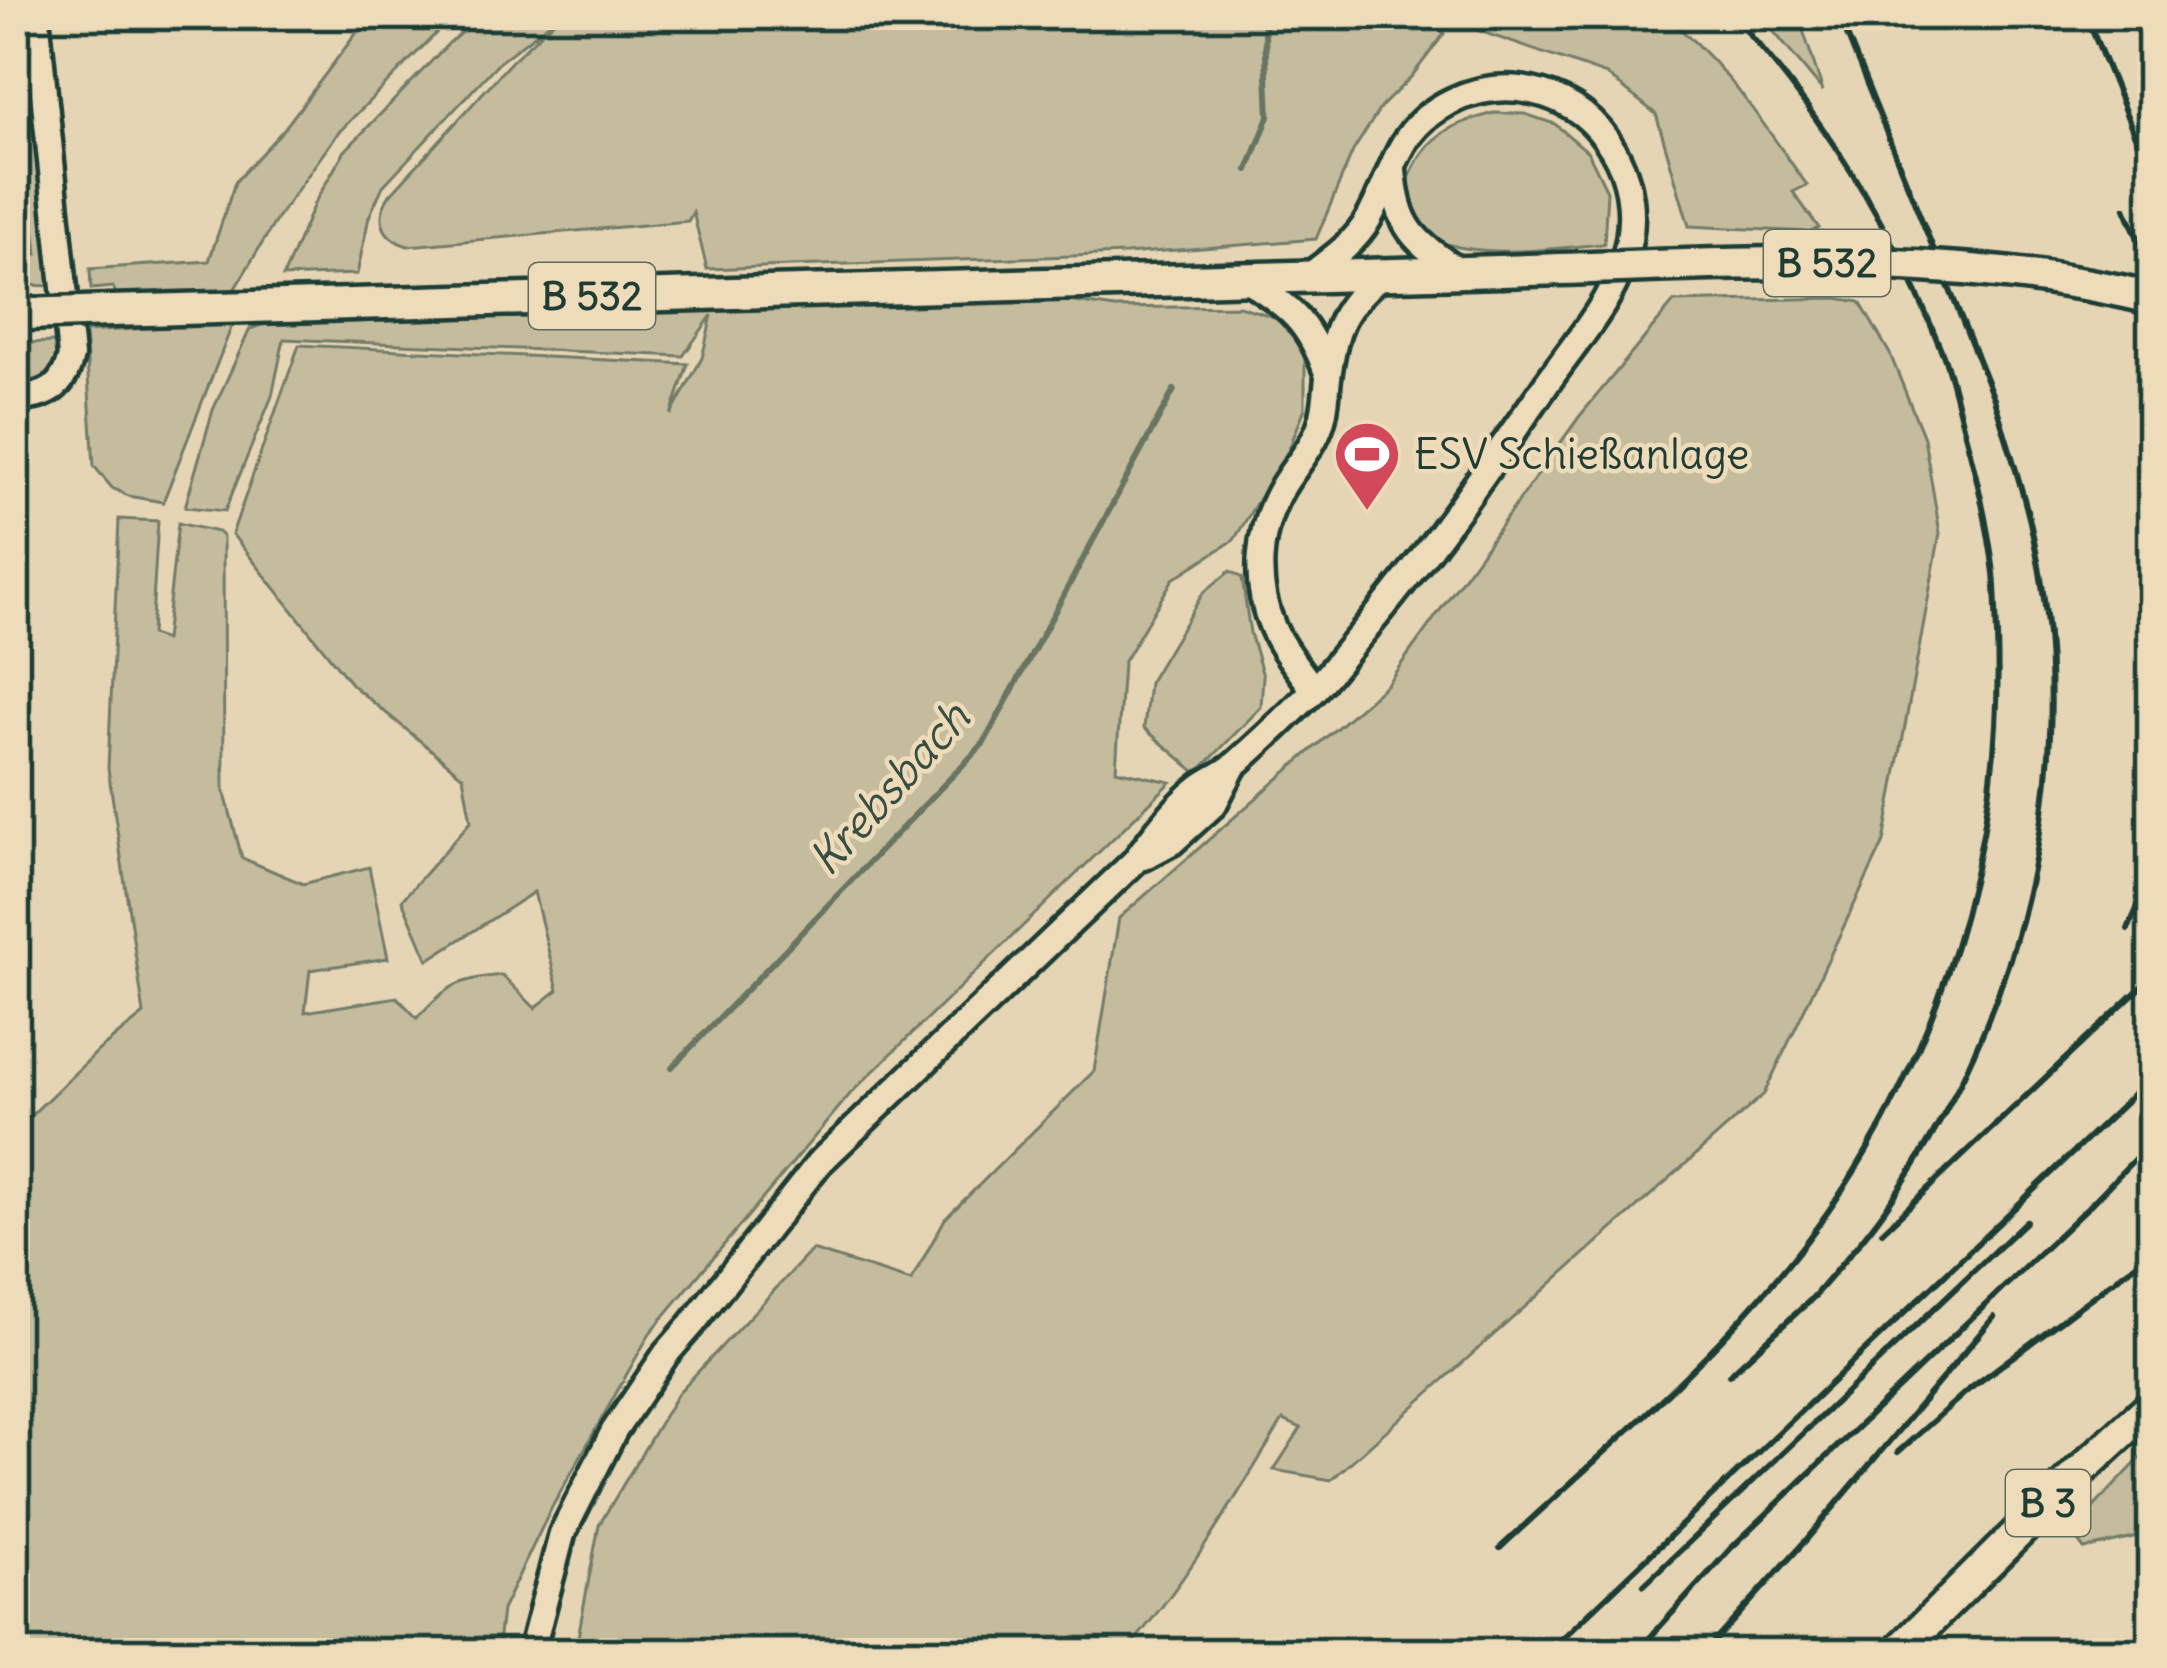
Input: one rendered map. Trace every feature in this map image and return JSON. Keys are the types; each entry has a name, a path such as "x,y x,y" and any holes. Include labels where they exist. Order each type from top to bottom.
{"main road":[{"name":"B 532","path":"21,315 1834,262 2068,281 2152,298"},
{"name":"B 3","path":"1898,1653 2152,1405"}],"street":[{"path":"15,398 33,398 52,389 66,376 71,356 36,15"},
{"path":"531,1653 562,1534 614,1431 666,1354 819,1163 1133,862 1199,788 1233,767 1314,690 1397,592 1600,306 1629,242 1632,202 1619,159 1593,123 1576,109 1546,95 1505,88 1478,92 1453,100 1418,125 1405,141 1357,236 1309,276"},
{"path":"1393,168 1400,215 1411,234 1460,272"},
{"path":"1314,690 1274,632 1262,596 1260,554 1265,524 1281,488 1321,426 1343,314 1381,275"},
{"path":"1245,278 1287,307 1307,328 1328,376"}],"shaded area":[{"path":"15,15 24,15 55,286 21,285 19,290 15,290 15,251 37,254"},
{"path":"370,15 454,15 338,133 278,217 234,290 116,294 113,287 91,289 90,269 209,261 235,182 284,129"},
{"path":"482,15 1432,15 1444,34 1381,107 1353,151 1316,239 1126,254 707,269 693,212 688,221 408,246 392,238 382,220 389,196 559,16 498,63 383,186 369,217 357,274 283,277 314,204 344,152"},
{"path":"1455,15 1663,15 1705,52 1758,117 1807,185 1793,192 1819,228 1809,232 1689,226 1656,114 1607,75 1479,31"},
{"path":"1760,15 1798,15 1823,91"},
{"path":"1494,113 1525,114 1555,124 1588,152 1607,191 1604,244 1485,250 1446,244 1423,229 1408,196 1417,160 1448,129"},
{"path":"1837,298 1860,302 1890,354 1924,438 1940,533 1884,842 1764,1094 1331,1480 1274,1470 1301,1428 1283,1420 1189,1570 1124,1653 575,1653 599,1525 678,1393 812,1250 911,1281 945,1219 1094,1071 1119,918 1387,684 1579,417 1674,302"},
{"path":"1054,299 1115,308 1239,306 1278,318 1305,354 1305,408 1289,449 1234,540 1173,579 1123,663 1116,770 1171,782 851,1093 650,1333 552,1507 502,1610 497,1653 15,1653 15,1131 144,1014 108,768 119,519 158,521 151,635 165,640 178,523 223,537 224,790 242,858 303,884 369,867 388,958 310,970 305,1012 397,997 417,1018 454,986 502,975 535,1008 558,990 534,892 428,960 402,900 471,821 463,776 352,685 232,534 299,345 688,364 671,415 702,358 712,315 683,356 284,339 272,396 225,511 185,507 213,410 250,329"},
{"path":"233,323 163,502 112,488 94,466 85,332"},
{"path":"57,342 60,354 44,377 15,385 15,343"},
{"path":"1230,571 1242,578 1250,633 1263,676 1261,707 1197,773 1144,728 1149,683 1203,593"},
{"path":"2152,1446 2152,1534 2084,1549 2071,1531"}],"waterway":[{"name":"Krebsbach","path":"1248,170 1269,116 1264,15"},
{"name":"Krebsbach","path":"672,1067 984,743 1174,390"}],"railway":[{"path":"1500,1548 1690,1371 1818,1226 1889,1111 1919,1047 1965,915 1981,846 1997,706 1994,573 1978,483 1946,362 1901,261 1852,174 1796,91 1732,15"},
{"path":"1807,1304 1883,1212 1932,1136 1973,1055 2006,970 2030,883 2045,793 2050,703 2046,612 2030,522 1994,399 1839,15"},
{"path":"2086,15 2152,178"},
{"path":"2125,208 2152,271"},
{"path":"2128,929 2152,875"},
{"path":"1882,1232 2152,977"},
{"path":"1547,1653 2152,1074"},
{"path":"1636,1653 1731,1548 2152,1141"},
{"path":"1644,1585 2026,1221"},
{"path":"1898,1452 1967,1391 2152,1252"},
{"path":"1729,1375 1817,1294"},
{"path":"1704,1653 1994,1317"}],"place":[{"name":"ESV Schießanlage","path":"1367,513"}]}
